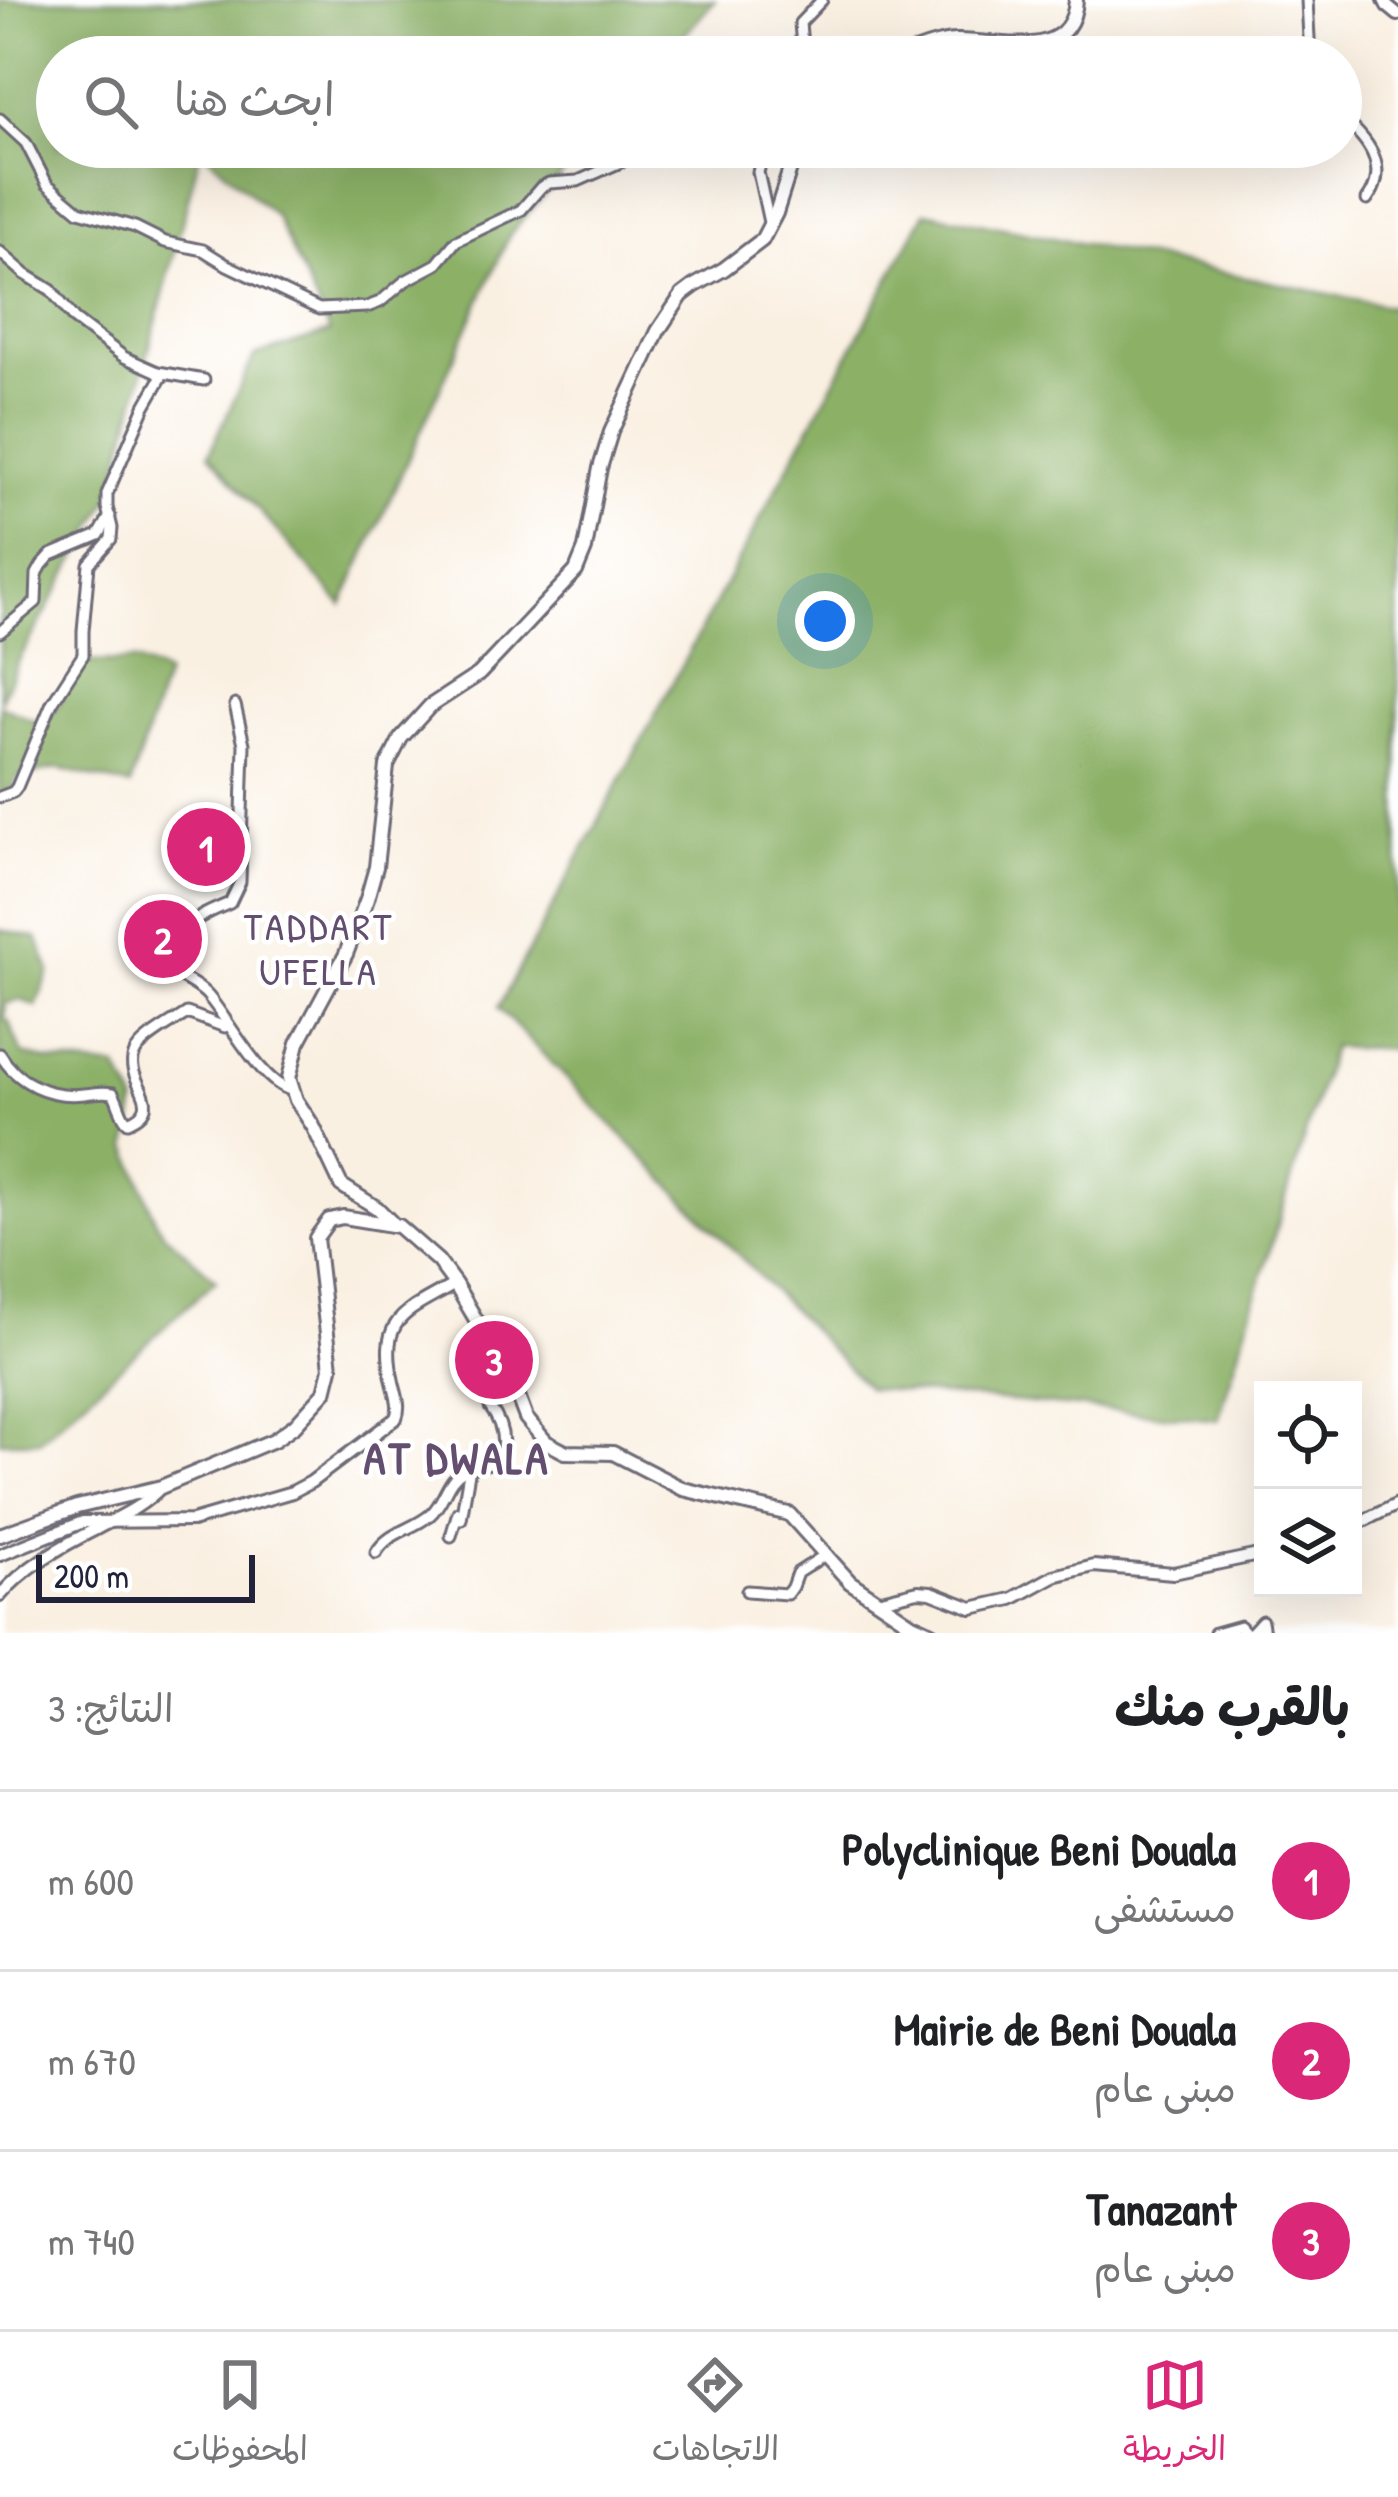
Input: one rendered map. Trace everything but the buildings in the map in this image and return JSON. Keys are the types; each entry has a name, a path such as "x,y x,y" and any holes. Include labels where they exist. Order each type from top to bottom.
{"main road":[{"path":"1057,36 1070,26 1076,0"},
{"path":"790,168 770,226 753,248 682,295 658,331 611,432 576,571 479,674 430,706 394,749 383,789 371,883 346,954 298,1043 289,1078 341,1185 438,1261 512,1381 526,1418 546,1442 566,1452 613,1454 683,1489 789,1514 850,1582 932,1633"},
{"path":"0,1535 77,1507 161,1487 274,1441 316,1406 331,1368 315,1244 318,1233 329,1220 343,1217 393,1224"}],"street":[{"path":"801,36 800,23 822,0"},
{"path":"1307,0 1310,36"},
{"path":"1384,0 1398,15"},
{"path":"0,119 26,143 36,163"},
{"path":"1362,134 1377,161 1378,174 1367,200"},
{"path":"39,168 47,184 79,211 135,227 164,242 203,250 319,309 380,302 436,264 456,241 521,210 541,188 578,181 607,168"},
{"path":"759,168 770,226"},
{"path":"0,251 51,290 74,319 124,357 158,372 204,380"},
{"path":"0,797 17,787 52,703 83,655 89,564 111,539 107,494 158,387 158,372"},
{"path":"0,632 36,602 38,574 51,555 100,535 110,516"},
{"path":"235,705 244,744 240,882 230,904 185,927 166,969 206,993 278,1084 291,1090"},
{"path":"0,1054 12,1073 35,1087 60,1094 113,1093 128,1122 145,1111 145,1096 132,1070 140,1046 188,1013 230,1029"},
{"path":"0,1555 73,1524 192,1521 311,1482 396,1418 399,1407 387,1357 393,1325 403,1314 455,1284"},
{"path":"376,1553 382,1541 434,1511 450,1481 470,1467 488,1466 500,1458 502,1430 490,1407 500,1394"},
{"path":"461,1519 470,1467"},
{"path":"0,1596 20,1575 142,1504 161,1487"},
{"path":"451,1536 465,1490"},
{"path":"1362,1522 1398,1504"},
{"path":"748,1591 787,1594 796,1574 825,1555"},
{"path":"878,1601 932,1592 972,1608 1012,1599 1054,1576 1094,1566 1173,1573 1254,1556"},
{"path":"1216,1633 1240,1626 1249,1633 1262,1621 1264,1633"}],"green space":[{"path":"0,0 715,0 683,36 36,36 36,168 196,168 111,496 0,702"},
{"path":"222,168 568,168 510,234 342,605 209,454 254,356 330,332 276,217"},
{"path":"925,212 1398,308 1398,1050 1332,1047 1218,1420 868,1388 498,1008"},
{"path":"137,661 166,674 130,786 58,768 18,777 6,797 0,796 0,705 37,722 54,711 84,662"},
{"path":"0,930 37,938 50,971 36,1006 22,1000 6,1003 4,1018 22,1054 117,1068 136,1102 128,1146 156,1222 216,1280 39,1441 0,1441"}],"place":[{"name":"Polyclinique Beni Douala","path":"206,847"},
{"name":"Mairie de Beni Douala","path":"163,939"},
{"name":"Tanazant","path":"494,1360"}],"district":[{"name":"TADDART UFELLA","path":"319,948"},
{"name":"AT DWALA","path":"457,1457"}]}
